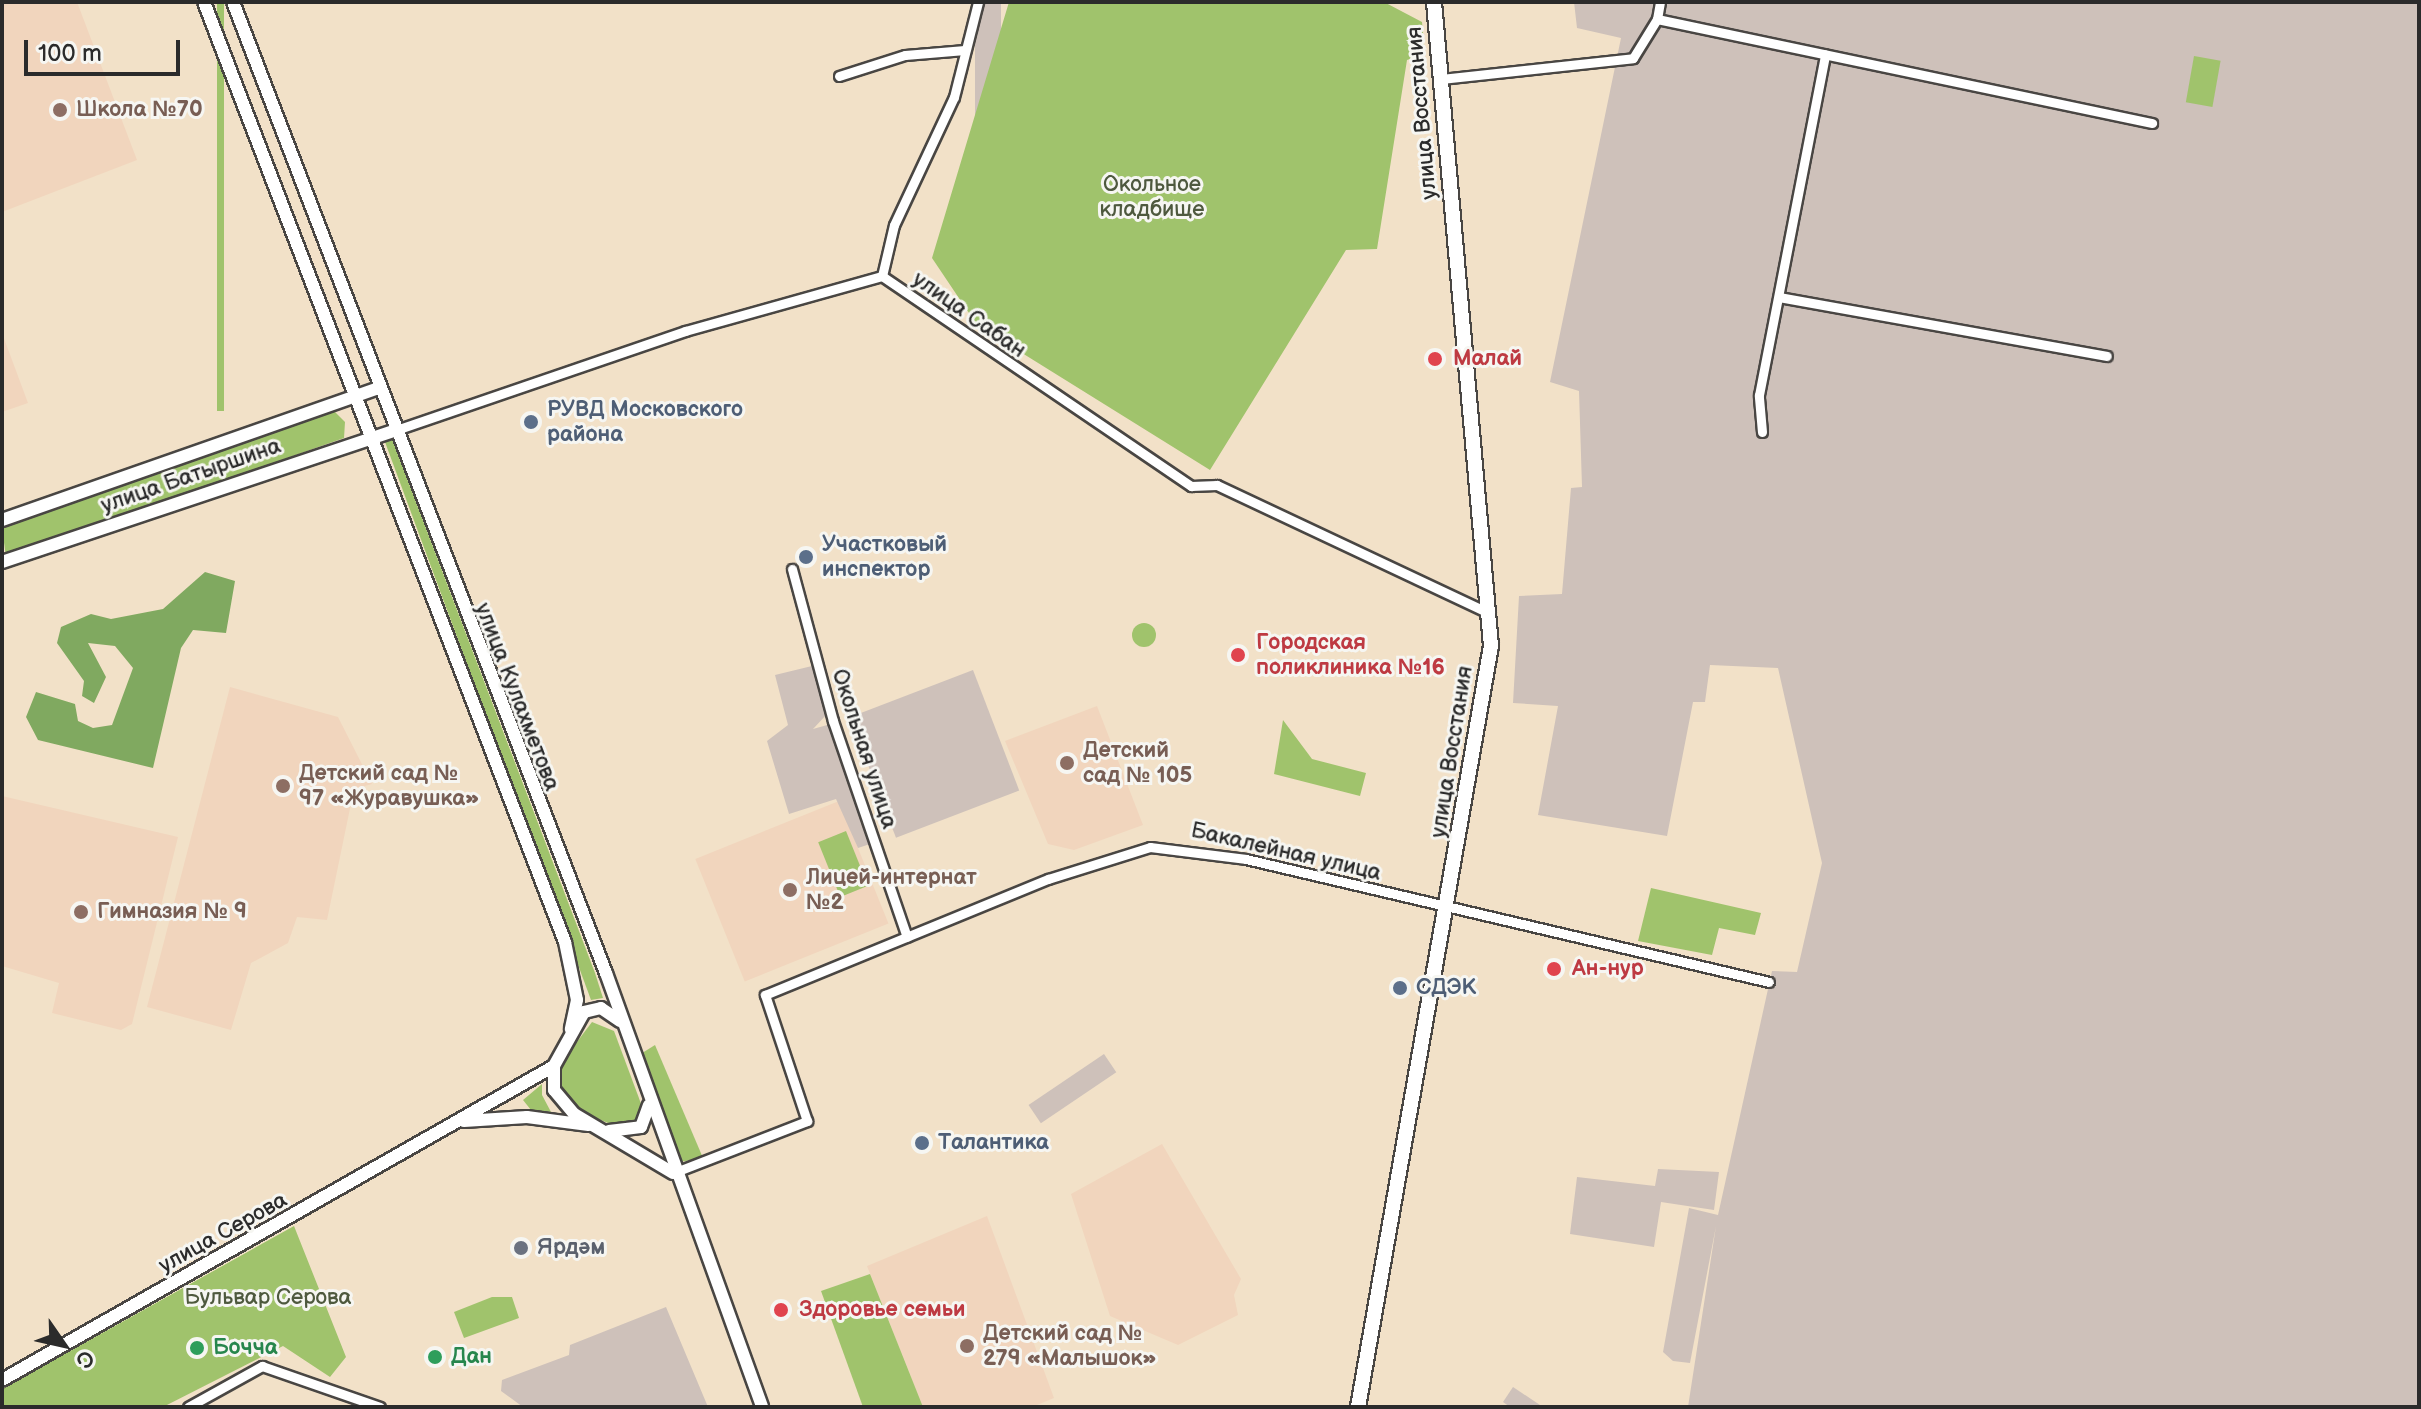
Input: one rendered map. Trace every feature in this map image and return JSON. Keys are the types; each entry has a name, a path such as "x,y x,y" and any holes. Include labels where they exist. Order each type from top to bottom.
{"main road":[{"name":"улица Кулахметова","path":"204,2 565,942 577,1000 571,1029"},
{"name":"улица Кулахметова","path":"233,2 393,431 620,1021 673,1173 762,1407"},
{"name":"улица Восстания","path":"1358,1407 1487,691 1489,613 1434,2"},
{"name":"улица Батыршина","path":"2,520 378,388"},
{"name":"улица Батыршина","path":"2,562 369,435 393,431"},
{"path":"620,1021 595,1007 571,1029 554,1066 554,1090 563,1105 673,1173"},
{"name":"улица Серова","path":"2,1380 464,1121 554,1066"},
{"path":"598,1128 641,1127 649,1105"},
{"name":"улица Серова","path":"464,1121 527,1117 598,1128"}],"street":[{"path":"882,276 894,225 938,140 978,2"},
{"path":"1441,79 1633,58 1657,19 1660,2"},
{"path":"1657,19 2152,123"},
{"path":"839,76 905,55 965,50"},
{"path":"1762,432 1759,395 1825,54"},
{"name":"улица Сабан","path":"393,431 685,331 882,276 1191,486 1217,485 1489,613"},
{"path":"1779,297 2107,356"},
{"name":"Окольная улица","path":"792,569 833,721 907,937"},
{"name":"Бакалейная улица","path":"673,1173 807,1121 765,995 1061,875 1162,845 1769,982"},
{"path":"188,1407 262,1366 380,1407"}],"shaded area":[{"name":"Школа №70","path":"2,2 77,2 137,160 2,212"},
{"path":"975,2 1001,2 1001,254 975,254"},
{"path":"1574,2 2419,2 2419,1407 1688,1407 1716,1226 1690,1363 1673,1361 1663,1352 1689,1208 1718,1215 1772,971 1797,972 1822,863 1778,668 1710,665 1705,702 1693,702 1667,836 1538,815 1558,706 1513,703 1519,596 1562,594 1571,488 1582,487 1579,391 1550,382 1621,38 1577,28"},
{"path":"2,333 28,403 2,412"},
{"path":"812,666 828,713 813,729 838,722 879,841 858,848 836,799 789,814 767,741 788,725 775,675"},
{"path":"973,670 1019,790 896,838 850,717"},
{"path":"230,687 338,717 372,784 354,789 327,920 297,917 288,943 251,963 231,1030 147,1007"},
{"name":"Детский сад № 105","path":"1097,706 1143,825 1074,850 1048,844 1005,741"},
{"name":"Гимназия № 9","path":"2,796 178,837 132,1024 121,1030 52,1013 59,983 2,966"},
{"name":"Лицей-интернат №2","path":"839,801 888,923 745,981 695,859"},
{"path":"1104,1054 1116,1072 1041,1123 1029,1105"},
{"path":"1162,1144 1241,1279 1234,1295 1238,1315 1178,1345 1110,1316 1071,1194"},
{"path":"1658,1169 1719,1172 1714,1210 1661,1202 1654,1247 1570,1234 1577,1177 1655,1186"},
{"name":"Детский сад № 279 «Малышок»","path":"987,1216 1054,1398 1032,1407 923,1407 867,1266"},
{"path":"666,1307 708,1407 523,1407 501,1391 502,1380 569,1355 570,1345"},
{"path":"1513,1387 1543,1407 1510,1407 1503,1402"}],"green space":[{"path":"217,2 224,2 224,411 217,411"},
{"name":"Окольное кладбище","path":"1009,2 1384,2 1422,22 1425,54 1407,60 1377,249 1346,250 1210,470 977,325 932,258"},
{"path":"2194,56 2221,61 2212,107 2186,102"},
{"path":"334,411 345,422 344,438 6,557 2,528"},
{"path":"392,439 603,998 591,1000 385,442"},
{"path":"205,572 235,581 226,633 193,630 181,648 153,768 38,740 26,717 36,692 75,704 78,721 93,728 112,725 133,668 115,646 88,643 106,677 94,703 82,696 84,681 57,643 61,627 91,614 111,619 163,609"},
{"path":"1144,623 1152,627 1156,635 1152,643 1144,647 1136,643 1132,635 1136,627"},
{"path":"1283,720 1312,759 1366,773 1360,796 1274,774"},
{"path":"846,831 868,886 840,897 818,842"},
{"path":"1651,888 1761,913 1755,935 1719,928 1712,955 1638,941"},
{"path":"592,1022 614,1031 643,1109 640,1121 623,1129 576,1110 558,1088 561,1063"},
{"path":"655,1045 703,1158 680,1162 639,1055"},
{"path":"542,1084 542,1095 551,1112 531,1110 523,1100"},
{"name":"Бульвар Серова","path":"294,1226 346,1357 330,1377 283,1346 163,1407 2,1407 2,1389"},
{"path":"870,1274 923,1407 863,1407 821,1291"},
{"path":"492,1297 512,1297 519,1318 464,1338 454,1312"}],"place":[{"name":"Школа №70","path":"60,110"},
{"name":"Малай","path":"1435,359"},
{"name":"РУВД Московского района","path":"531,422"},
{"name":"Участковый инспектор","path":"806,557"},
{"name":"Городская поликлиника №16","path":"1238,655"},
{"name":"Детский сад № 105","path":"1067,763"},
{"name":"Детский сад № 97 «Журавушка»","path":"283,786"},
{"name":"Лицей-интернат №2","path":"790,890"},
{"name":"Гимназия № 9","path":"81,912"},
{"name":"Ан-нур","path":"1554,969"},
{"name":"СДЭК","path":"1400,988"},
{"name":"Талантика","path":"922,1143"},
{"name":"Ярдәм","path":"521,1248"},
{"name":"Здоровье семьи","path":"781,1310"},
{"name":"Детский сад № 279 «Малышок»","path":"967,1346"},
{"name":"Бочча","path":"197,1348"},
{"name":"Дан","path":"435,1357"}]}
